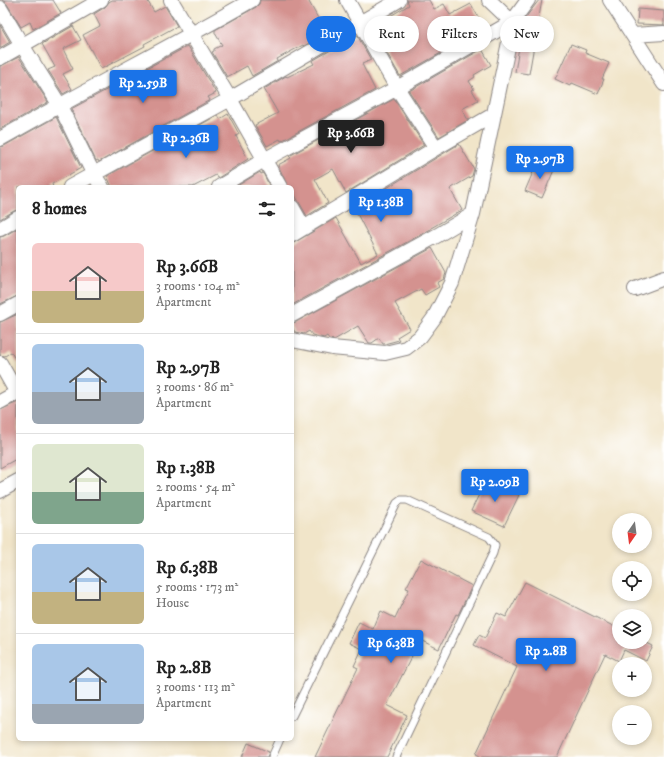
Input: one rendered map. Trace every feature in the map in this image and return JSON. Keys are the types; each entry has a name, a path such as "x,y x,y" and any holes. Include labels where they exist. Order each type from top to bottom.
{"street":[{"path":"0,58 101,0"},
{"path":"171,0 230,98 279,185"},
{"path":"0,139 60,104 191,35 252,0"},
{"path":"347,0 397,88 436,148"},
{"path":"73,185 230,98 399,0"},
{"path":"489,0 506,16"},
{"path":"516,16 528,0"},
{"path":"610,0 664,84"},
{"path":"0,8 60,104 93,173 101,185"},
{"path":"222,185 264,160 397,88 500,29"},
{"path":"633,35 664,33"},
{"path":"294,340 332,348 385,353 406,348 420,337 434,318 452,283 473,214 507,52"},
{"path":"294,234 493,115"},
{"path":"294,210 304,228"},
{"path":"294,314 438,235 473,214"},
{"path":"0,229 16,219"},
{"path":"635,289 664,278"},
{"path":"0,314 16,305"},
{"path":"0,363 16,389"},
{"path":"0,402 16,393"},
{"path":"0,491 16,482"}],"lane":[{"path":"294,712 397,503 401,500 407,500 489,537 495,545 493,553 396,757"},
{"path":"272,757 279,741"}],"building":[{"path":"2,0 53,0 61,13 33,29 30,22 21,27 7,4"},
{"path":"112,0 147,0 154,12 165,6 177,26 144,44 145,46 101,69 83,35 100,26 94,14 105,7"},
{"path":"260,0 308,0 317,16 306,16 306,45 277,59 278,61 252,76 247,66 227,77 212,52 214,49 222,45 215,33 215,30 259,4"},
{"path":"407,0 429,0 434,9 444,4 450,15 471,4 478,16 427,16 427,52 443,52 400,76 386,52 419,52 419,16 390,16 409,5"},
{"path":"539,0 542,0 539,16 527,16"},
{"path":"638,9 664,11 664,25 637,24"},
{"path":"0,25 10,42 0,48"},
{"path":"73,26 81,40 63,49 73,69 63,74 72,89 63,94 48,70 55,67 42,44"},
{"path":"356,36 364,48 364,52 367,52 371,60 362,64 375,90 281,141 280,139 267,146 255,125 278,113 264,89 286,76 287,77 314,64 312,61 328,52 356,52"},
{"path":"571,44 586,50 585,53 609,63 602,79 604,79 598,94 572,83 570,86 555,79"},
{"path":"188,46 216,93 208,97 210,100 99,162 98,160 96,161 71,109"},
{"path":"477,52 484,52 491,65 474,75 475,77 469,81 478,100 462,109 468,120 439,137 409,91"},
{"path":"518,52 533,52 529,74 515,72"},
{"path":"19,57 48,102 0,129 0,66"},
{"path":"394,99 424,145 346,193 333,169 315,179 328,203 307,216 294,193 294,185 287,185 278,165 291,158 289,156"},
{"path":"228,114 239,134 236,136 248,159 218,178 216,175 197,185 111,185 107,176 218,115 220,119"},
{"path":"56,117 81,168 52,185 16,185 16,210 0,219 0,147"},
{"path":"459,144 474,169 472,176 450,189 462,210 431,229 294,304 294,243 336,218 361,263 378,254 354,208"},
{"path":"537,163 554,170 542,198 525,191"},
{"path":"260,172 261,174 263,173 269,185 239,185"},
{"path":"16,229 16,297 0,304 0,237"},
{"path":"432,248 446,273 444,279 437,283 439,287 425,295 421,289 395,303 410,329 397,337 399,340 383,344 379,338 372,343 369,343 358,326 334,340 329,339 327,336 324,338 312,335 309,331 304,334 295,332 294,322"},
{"path":"16,315 16,361 11,352 5,356 0,355 0,322"},
{"path":"16,403 16,459 0,468 0,410"},
{"path":"486,480 519,495 504,526 471,511"},
{"path":"421,559 472,586 439,649 420,640 387,705 407,715 387,757 315,757 358,668 354,666 362,649 349,643 359,622 373,629 381,611 395,618 409,589 406,588"},
{"path":"525,582 612,626 612,649 652,649 648,657 638,657 624,650 621,657 612,658 605,654 557,757 482,757 476,754 517,667 474,645 479,635 485,638 497,613 506,617"},
{"path":"248,743 269,752 267,757 242,757"}]}
